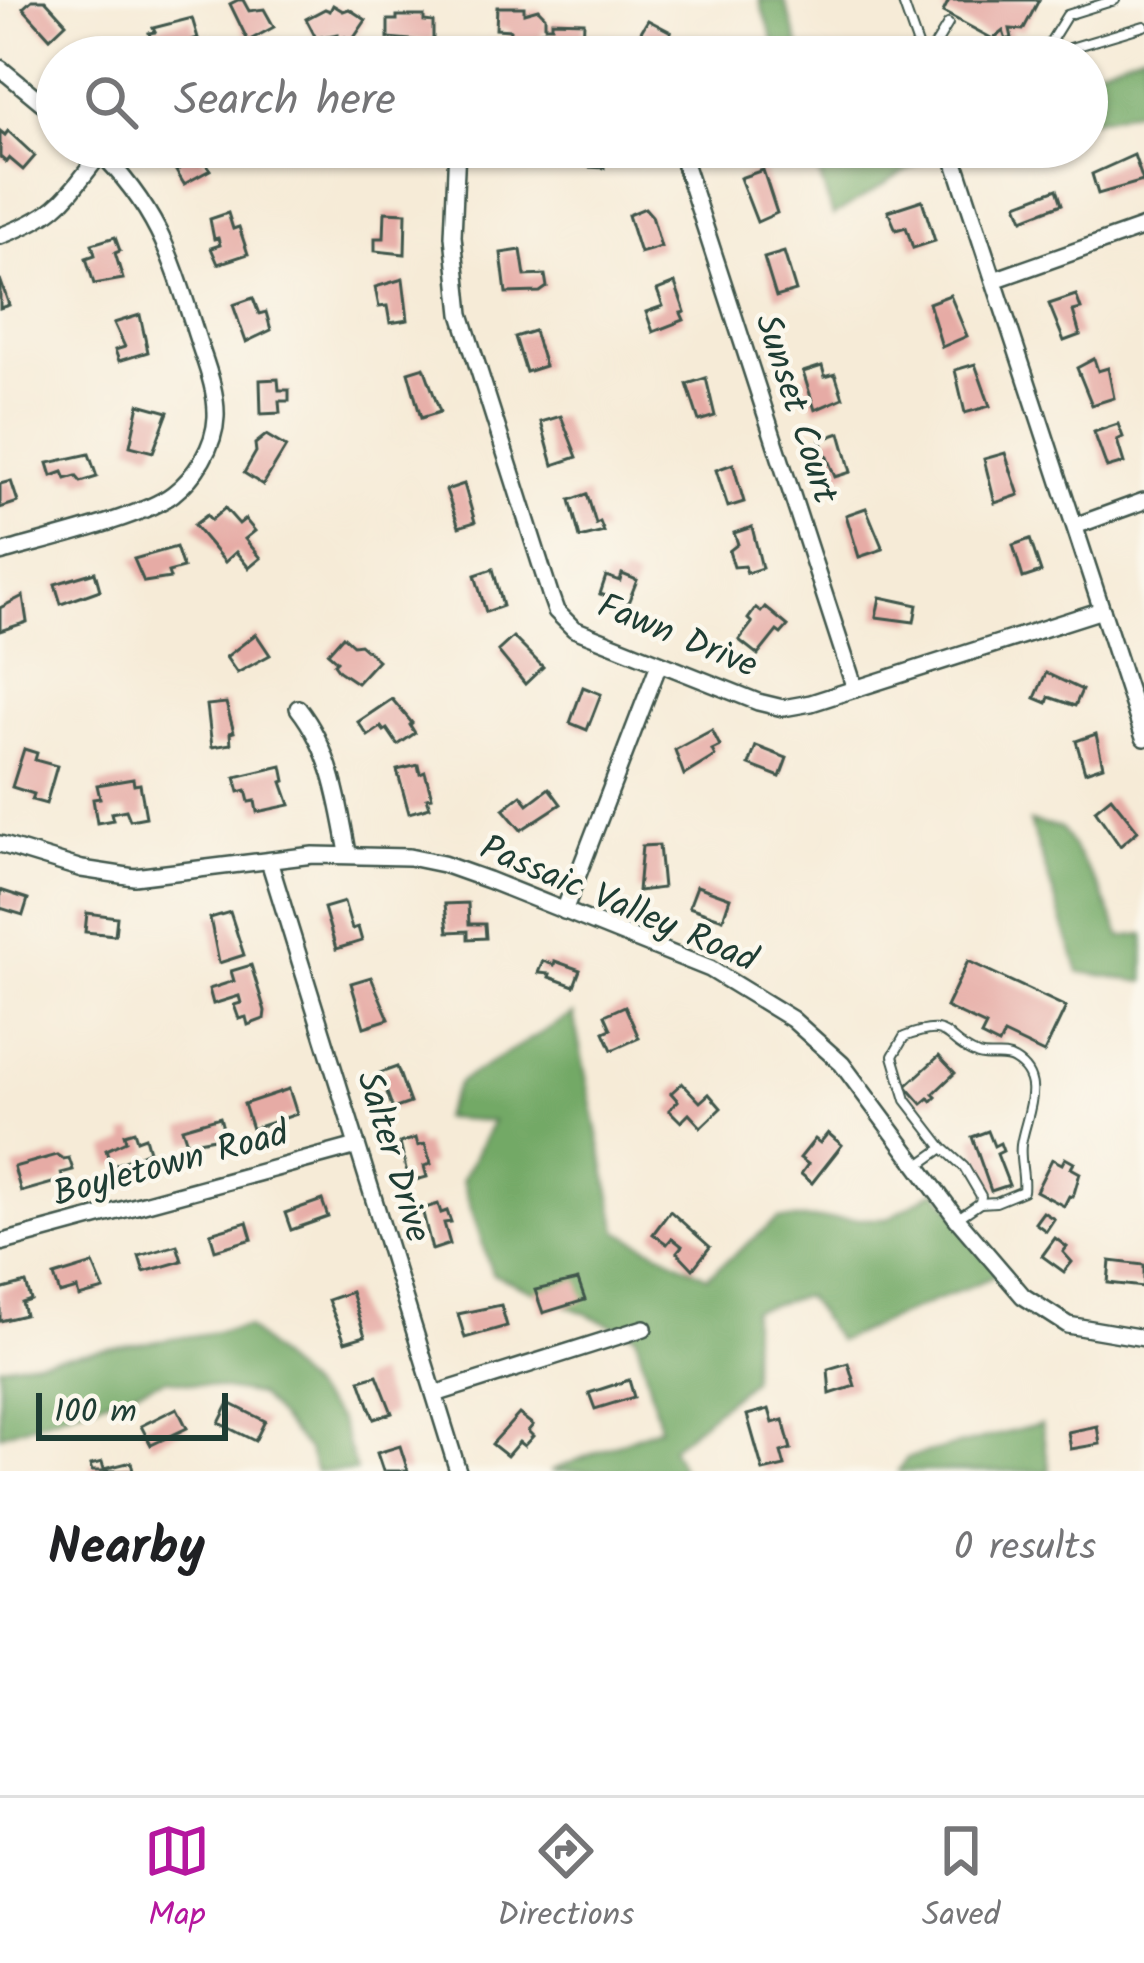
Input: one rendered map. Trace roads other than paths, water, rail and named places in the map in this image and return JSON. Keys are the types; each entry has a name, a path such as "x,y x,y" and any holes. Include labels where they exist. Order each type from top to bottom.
{"street":[{"path":"0,68 36,98"},
{"path":"0,236 45,218 64,203 87,168"},
{"path":"0,554 170,496 201,463 216,419 212,387 165,240 137,191 117,168"},
{"name":"Fawn Drive","path":"456,168 453,236 461,314 556,610 582,634 775,707 811,703 1102,610"},
{"name":"Sunset Court","path":"686,168 855,689"},
{"path":"957,168 1144,738"},
{"path":"994,280 1144,227"},
{"path":"1075,526 1144,501"},
{"path":"564,910 659,664"},
{"path":"298,708 317,733 339,803 348,853"},
{"name":"Passaic Valley Road","path":"0,844 82,869 134,877 348,853 443,864 710,969 792,1019 842,1064 997,1269 1046,1313 1068,1325 1144,1338"},
{"name":"Salter Drive","path":"269,861 458,1471"},
{"name":"Boyletown Road","path":"0,1243 357,1146"},
{"path":"434,1394 644,1328"}],"lane":[{"path":"902,0 917,36"},
{"path":"1054,36 1067,16 1115,0"},
{"path":"940,36 948,24"},
{"path":"1108,37 1144,26"},
{"path":"957,1219 980,1203 1023,1191 1021,1145 1032,1110 1032,1085 1028,1072 1011,1057 979,1055 946,1031 926,1029 904,1037 893,1056 906,1100 971,1177 980,1203"},
{"path":"919,1165 943,1148"}]}
